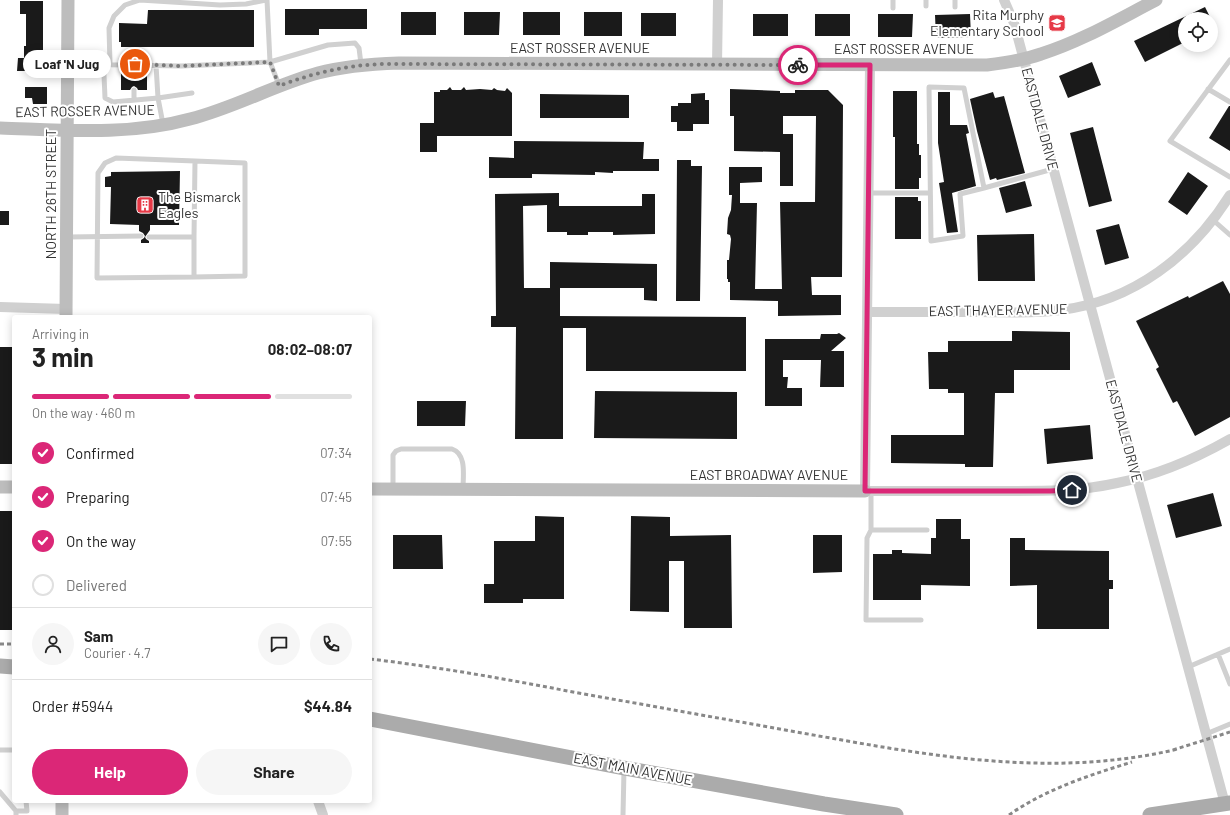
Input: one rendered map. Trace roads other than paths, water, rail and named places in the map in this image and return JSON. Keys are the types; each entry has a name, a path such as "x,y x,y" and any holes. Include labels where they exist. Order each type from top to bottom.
{"main road":[{"path":"0,666 12,666"},
{"name":"EAST MAIN AVENUE","path":"372,718 624,768 824,804 896,815"},
{"path":"1150,815 1227,803"}],"street":[{"name":"NORTH 26TH STREET","path":"66,313 68,0"},
{"path":"717,65 718,0"},
{"name":"EASTDALE DRIVE","path":"1004,0 1014,23 1024,59 1206,734 1227,803"},
{"name":"EAST ROSSER AVENUE","path":"0,128 68,130 139,128 163,125 190,120 214,112 279,86 318,73 361,65 399,63 972,66 1024,59 1067,45 1156,0"},
{"path":"868,491 867,312 870,65"},
{"name":"EAST THAYER AVENUE","path":"867,312 1043,312 1090,305 1118,294 1157,273 1182,254 1213,220 1230,195"},
{"path":"0,307 66,313"},
{"name":"EAST BROADWAY AVENUE","path":"372,489 1050,491 1097,487 1137,478 1197,456 1230,439"},
{"path":"0,487 12,488"},
{"path":"62,803 62,815"},
{"path":"319,803 323,815"}],"lane":[{"path":"192,93 113,102 105,98 104,75 108,64 109,28 114,16 125,5 140,0 220,5 246,4 266,0 270,62 279,86"},
{"path":"893,0 893,8"},
{"path":"926,0 926,6"},
{"path":"955,7 956,0"},
{"path":"68,64 108,64 135,67 156,65 181,66 270,62 328,45 355,43 359,48 361,65"},
{"path":"1230,60 1170,141 1230,177"},
{"path":"156,65 158,98 163,125"},
{"path":"984,188 964,88 929,87 931,241 963,236 960,194 984,188 1053,169"},
{"path":"1208,89 1230,102"},
{"path":"134,90 134,100"},
{"path":"116,158 195,161 246,163 245,276 97,278 98,173 105,163 116,158"},
{"path":"194,277 195,161"},
{"path":"868,193 930,193"},
{"path":"1213,220 1230,235"},
{"path":"67,236 141,236"},
{"path":"149,236 194,237"},
{"path":"393,489 393,455 396,451 401,449 456,450 461,455 462,459 463,489"},
{"path":"868,491 871,530 867,538 866,620 921,620"},
{"path":"871,530 927,530"},
{"path":"1188,667 1230,649"},
{"path":"1218,654 1230,684"},
{"path":"1206,734 1230,724"},
{"path":"0,750 12,750"},
{"path":"624,768 624,815"},
{"path":"0,792 16,813 26,811 26,803"}],"railway":[{"path":"0,644 12,644"},
{"path":"372,659 472,674 840,740 936,755 1032,763 1081,762 1129,758 1178,749"},
{"path":"1173,750 1230,732"},
{"path":"1009,815 1053,790 1132,762"}],"place":[{"name":"Rita Murphy Elementary School","path":"1057,23"},
{"name":"Loaf 'N Jug","path":"135,64"},
{"name":"The Bismarck Eagles","path":"145,205"}]}
